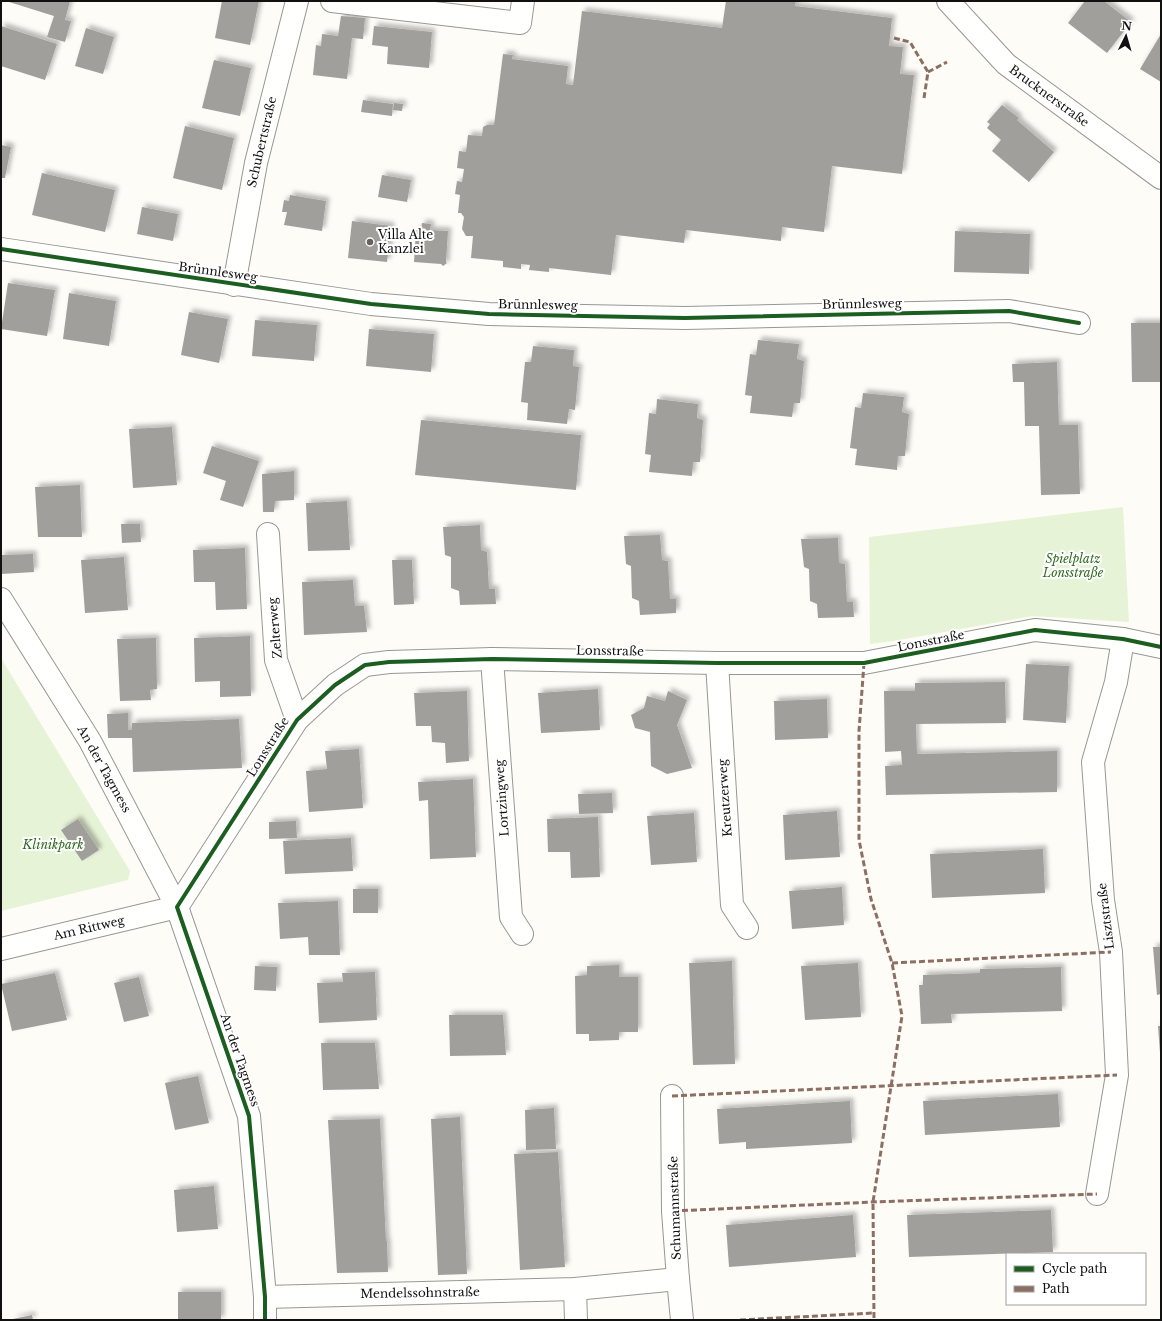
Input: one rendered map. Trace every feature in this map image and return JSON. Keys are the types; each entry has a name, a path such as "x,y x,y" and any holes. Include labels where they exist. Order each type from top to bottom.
{"street":[{"name":"Schubertstraße","path":"234,285 256,163 298,1"},
{"path":"332,1 520,23 523,1"},
{"name":"Brucknerstraße","path":"948,1 1006,64 1161,178"},
{"name":"Brünnlesweg","path":"1,249 234,285 371,304 489,314 685,318 1009,311 1079,323"},
{"name":"Zelterweg","path":"268,534 276,660 297,720"},
{"name":"An der Tagmess","path":"1,599 90,741 177,908 249,1116 265,1297 265,1320"},
{"name":"Lonsstraße","path":"177,908 297,720 335,685 365,665 389,662 492,659 864,664 1035,630 1123,639 1161,648"},
{"name":"Lisztstraße","path":"1097,1194 1117,1075 1111,952 1103,900 1093,762 1116,682 1123,639"},
{"name":"Lortzingweg","path":"492,659 511,916 522,934"},
{"name":"Kreutzerweg","path":"717,663 732,905 747,928"},
{"name":"Am Rittweg","path":"1,949 177,908"},
{"name":"Schumannstraße","path":"672,1096 673,1211 682,1320"},
{"name":"Mendelssohnstraße","path":"265,1297 575,1289 678,1279"},
{"path":"575,1289 576,1320"}],"green space":[{"name":"Spielplatz Lonsstraße","path":"1123,507 1129,622 1033,616 870,644 869,537"},
{"name":"Klinikpark","path":"1,658 130,871 128,880 1,911"}],"building":[{"path":"6,1 70,1 65,20 71,21 65,42 47,37 54,16"},
{"path":"222,1 259,1 250,45 215,38"},
{"path":"726,1 796,1 795,6 892,18 889,46 903,47 900,74 914,75 902,174 832,166 824,232 782,227 781,241 686,230 684,243 616,235 611,275 549,268 549,272 529,270 530,265 521,264 521,269 503,267 503,261 471,258 473,236 466,236 462,229 464,217 461,213 458,213 460,195 455,194 457,181 462,182 464,169 457,168 459,151 466,152 468,135 482,136 483,127 487,125 494,125 503,54 513,55 512,59 568,66 566,84 573,85 582,11 722,28"},
{"path":"1085,1 1104,1 1131,22 1107,53 1068,23"},
{"path":"341,16 365,18 363,39 352,38 347,79 313,75 316,45 321,46 322,34 338,36"},
{"path":"1,26 57,44 45,80 1,66"},
{"path":"374,26 432,32 429,68 387,64 388,47 372,45"},
{"path":"86,28 114,37 103,74 75,66"},
{"path":"1161,34 1161,82 1140,69"},
{"path":"214,60 251,68 240,116 202,108"},
{"path":"363,100 393,104 392,116 361,112"},
{"path":"394,103 403,104 402,111 393,110"},
{"path":"1002,105 1019,118 1017,120 1054,152 1029,182 992,151 1001,140 987,128 990,124 987,122"},
{"path":"185,126 234,138 222,190 173,178"},
{"path":"1,145 11,147 5,178 1,178"},
{"path":"42,173 115,190 105,232 32,215"},
{"path":"382,175 411,180 407,202 378,197"},
{"path":"290,195 326,201 322,231 284,225 287,212 282,212 284,200 289,201"},
{"path":"142,207 178,214 173,241 137,234"},
{"name":"Villa Alte Kanzlei","path":"352,221 391,226 387,262 348,258"},
{"path":"422,223 431,224 430,230 448,231 447,263 443,266 441,264 414,262 416,230 421,230"},
{"path":"955,231 1030,234 1029,274 954,272"},
{"path":"8,283 55,290 47,336 1,329"},
{"path":"69,293 116,301 109,346 63,339"},
{"path":"189,312 228,319 219,363 181,355"},
{"path":"255,320 317,325 314,361 252,356"},
{"path":"1131,323 1161,323 1161,382 1132,382"},
{"path":"369,329 434,334 431,372 366,366"},
{"path":"758,340 799,344 797,359 804,361 800,403 794,403 792,417 750,413 752,396 745,395 750,354 756,355"},
{"path":"533,346 574,350 573,366 579,367 575,410 569,409 567,424 527,420 528,403 521,402 525,362 531,362"},
{"path":"1057,362 1059,425 1078,425 1080,494 1041,495 1039,426 1025,426 1024,382 1013,382 1012,364"},
{"path":"863,393 904,397 902,412 909,414 905,456 898,456 897,470 855,465 857,449 850,448 855,407 861,408"},
{"path":"657,399 698,404 697,418 703,420 700,462 693,462 692,476 649,472 651,455 645,454 649,413 656,414"},
{"path":"421,420 581,435 576,490 415,475"},
{"path":"172,427 177,485 133,488 129,429"},
{"path":"212,446 259,461 243,507 220,500 226,481 203,473"},
{"path":"294,471 294,500 275,501 274,512 263,512 262,474"},
{"path":"80,485 82,537 38,537 35,487"},
{"path":"347,501 350,550 308,551 306,503"},
{"path":"121,524 140,524 141,542 122,543"},
{"path":"480,525 481,550 487,552 489,589 495,589 496,604 460,605 459,591 451,588 451,557 445,555 443,527"},
{"path":"660,535 662,560 668,561 670,599 676,599 676,613 640,615 639,601 632,598 631,566 626,564 624,536"},
{"path":"838,538 839,563 845,564 847,602 853,602 854,617 818,618 817,604 810,601 809,569 804,567 801,539"},
{"path":"245,548 247,609 216,610 215,582 194,582 193,550"},
{"path":"33,554 34,572 1,574 1,555"},
{"path":"124,557 128,610 85,613 81,560"},
{"path":"392,560 412,560 414,604 394,605"},
{"path":"353,580 355,606 364,606 367,632 304,635 302,582"},
{"path":"250,636 251,696 220,697 220,681 195,682 194,638"},
{"path":"156,638 157,689 150,690 151,700 120,701 117,639"},
{"path":"1026,664 1069,666 1066,723 1023,720"},
{"path":"1005,682 1006,723 916,724 917,754 1057,751 1057,792 886,795 885,766 902,765 901,751 885,752 884,691 915,691 915,683"},
{"path":"598,689 600,730 541,733 538,693"},
{"path":"467,691 469,761 446,763 445,743 432,742 431,726 416,726 414,693"},
{"path":"668,691 687,700 677,725 692,768 667,774 651,766 650,732 635,728 631,715 644,708 647,696 665,701"},
{"path":"827,699 828,738 775,740 774,701"},
{"path":"128,713 128,730 132,730 132,723 239,719 242,768 133,772 132,738 108,738 107,714"},
{"path":"359,749 363,808 309,812 306,771 327,769 325,751"},
{"path":"473,779 476,857 430,859 428,800 419,801 418,782"},
{"path":"612,793 613,813 579,814 578,794"},
{"path":"837,811 840,857 785,860 783,815"},
{"path":"694,813 697,862 651,865 647,816"},
{"path":"598,817 600,877 571,878 570,852 548,852 547,819"},
{"path":"78,819 99,850 82,861 61,830"},
{"path":"296,821 297,838 269,839 269,822"},
{"path":"351,838 353,871 285,874 283,841"},
{"path":"1043,849 1045,893 932,898 930,854"},
{"path":"842,887 844,925 792,929 789,891"},
{"path":"353,889 378,889 378,913 353,913"},
{"path":"338,901 340,955 309,955 308,937 280,939 278,903"},
{"path":"1153,947 1161,947 1161,994 1157,995"},
{"path":"732,961 735,1064 693,1065 689,963"},
{"path":"858,963 861,1017 805,1020 801,966"},
{"path":"619,965 619,977 638,977 638,1032 619,1032 619,1040 589,1041 589,1034 576,1034 575,976 587,975 587,966"},
{"path":"255,966 277,967 276,991 254,990"},
{"path":"1061,967 1062,1011 951,1014 952,1023 921,1024 919,985 923,985 923,975 980,973 980,969"},
{"path":"375,972 377,1020 319,1023 317,983 343,982 342,973"},
{"path":"55,973 67,1020 12,1031 1,984"},
{"path":"139,977 149,1016 124,1022 114,983"},
{"path":"449,1015 503,1015 506,1055 450,1056"},
{"path":"1158,1026 1161,1026 1161,1053 1160,1053"},
{"path":"321,1043 375,1043 379,1089 323,1090"},
{"path":"198,1076 209,1123 175,1130 165,1083"},
{"path":"1058,1094 1060,1127 925,1135 923,1101"},
{"path":"850,1101 852,1143 746,1149 746,1142 719,1144 717,1109"},
{"path":"554,1108 556,1149 526,1150 525,1110"},
{"path":"460,1117 467,1274 438,1275 431,1119"},
{"path":"380,1119 386,1241 360,1242 387,1241 388,1272 337,1273 328,1120"},
{"path":"558,1152 565,1267 520,1270 514,1154"},
{"path":"214,1186 218,1229 177,1232 174,1190"},
{"path":"1051,1210 1053,1252 909,1257 907,1215"},
{"path":"853,1215 856,1257 729,1267 726,1225"},
{"path":"178,1292 221,1292 221,1320 178,1320"},
{"path":"32,1315 33,1320 13,1320 13,1319"}],"marked path":[{"path":"894,38 910,42 928,72 924,98"},
{"path":"928,72 947,62"},
{"path":"864,663 859,731 859,840 871,899 892,963 902,1016 873,1202 874,1320"},
{"path":"892,963 1111,952"},
{"path":"672,1096 1117,1075"},
{"path":"673,1211 1097,1194"},
{"path":"740,1320 874,1313"}],"cycle path":[{"path":"1,249 371,304 489,314 685,318 1009,311 1079,323"},
{"path":"265,1320 265,1297 249,1116 177,907 297,720 335,685 365,665 389,662 492,659 717,663 864,663 1035,630 1123,639 1161,647"}],"place":[{"name":"Villa Alte Kanzlei","path":"370,242"}]}
